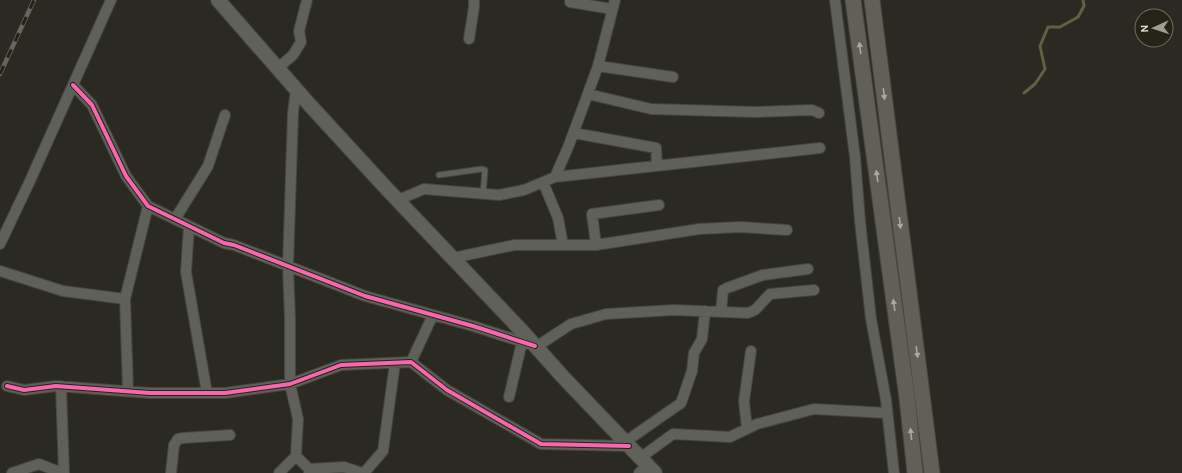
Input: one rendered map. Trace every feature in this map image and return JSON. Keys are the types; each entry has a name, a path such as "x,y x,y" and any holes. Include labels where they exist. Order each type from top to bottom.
{"main road":[{"path":"218,0 296,89 453,258 531,345 627,444 646,468"},
{"path":"853,0 915,473"},
{"path":"872,0 932,473"}],"street":[{"path":"0,244 29,183 110,0"},
{"path":"278,68 293,55 301,42 299,32 307,0"},
{"path":"469,39 474,0"},
{"path":"835,0 855,157 860,221 871,319 887,413 894,473"},
{"path":"555,177 574,133 598,66 613,4 570,2"},
{"path":"598,66 673,77"},
{"path":"73,85 92,105 126,176 148,206 224,243 234,245 365,296 531,345"},
{"path":"280,473 296,456 298,419 290,384 288,266 293,113 296,89"},
{"path":"588,94 651,109 754,112 812,110 819,113"},
{"path":"175,219 208,166 225,115"},
{"path":"574,133 656,148 657,165"},
{"path":"398,200 424,189 499,196 524,190 555,177 820,148"},
{"path":"543,182 558,218 564,245"},
{"path":"596,245 592,214 659,205"},
{"path":"128,391 125,298 148,206"},
{"path":"189,226 186,272 207,393"},
{"path":"453,258 514,245 596,245 699,229 740,226 787,230"},
{"path":"721,312 723,290 727,288 763,275 808,269"},
{"path":"0,271 63,291 125,298"},
{"path":"509,397 531,345 571,324 606,314 674,310 752,312 770,294 814,290"},
{"path":"7,386 24,390 61,386 150,393 226,393 290,384 342,365 411,362 447,390 541,444 627,444 681,403 692,370 694,353 702,339 705,311"},
{"path":"411,362 433,315"},
{"path":"747,429 744,401 751,351"},
{"path":"296,456 309,471 344,467 363,473 383,451 395,363"},
{"path":"14,473 39,464 63,473 61,386"},
{"path":"646,468 673,434 730,437 757,424 814,409 887,413"},
{"path":"171,473 174,445 178,439 230,435"}],"lane":[{"path":"439,175 482,169 485,170 483,194"}],"waterway":[{"path":"1024,93 1035,84 1045,69 1040,46 1048,27 1060,27 1078,17 1084,6 1083,0"}],"railway":[{"path":"0,74 34,0"}],"cycle path":[{"path":"73,85 92,105 126,176 148,206 224,243 234,245 365,296 473,326 535,346"},
{"path":"7,386 24,390 56,386 150,393 225,393 290,384 341,365 411,362 447,390 541,444 629,446"}]}
